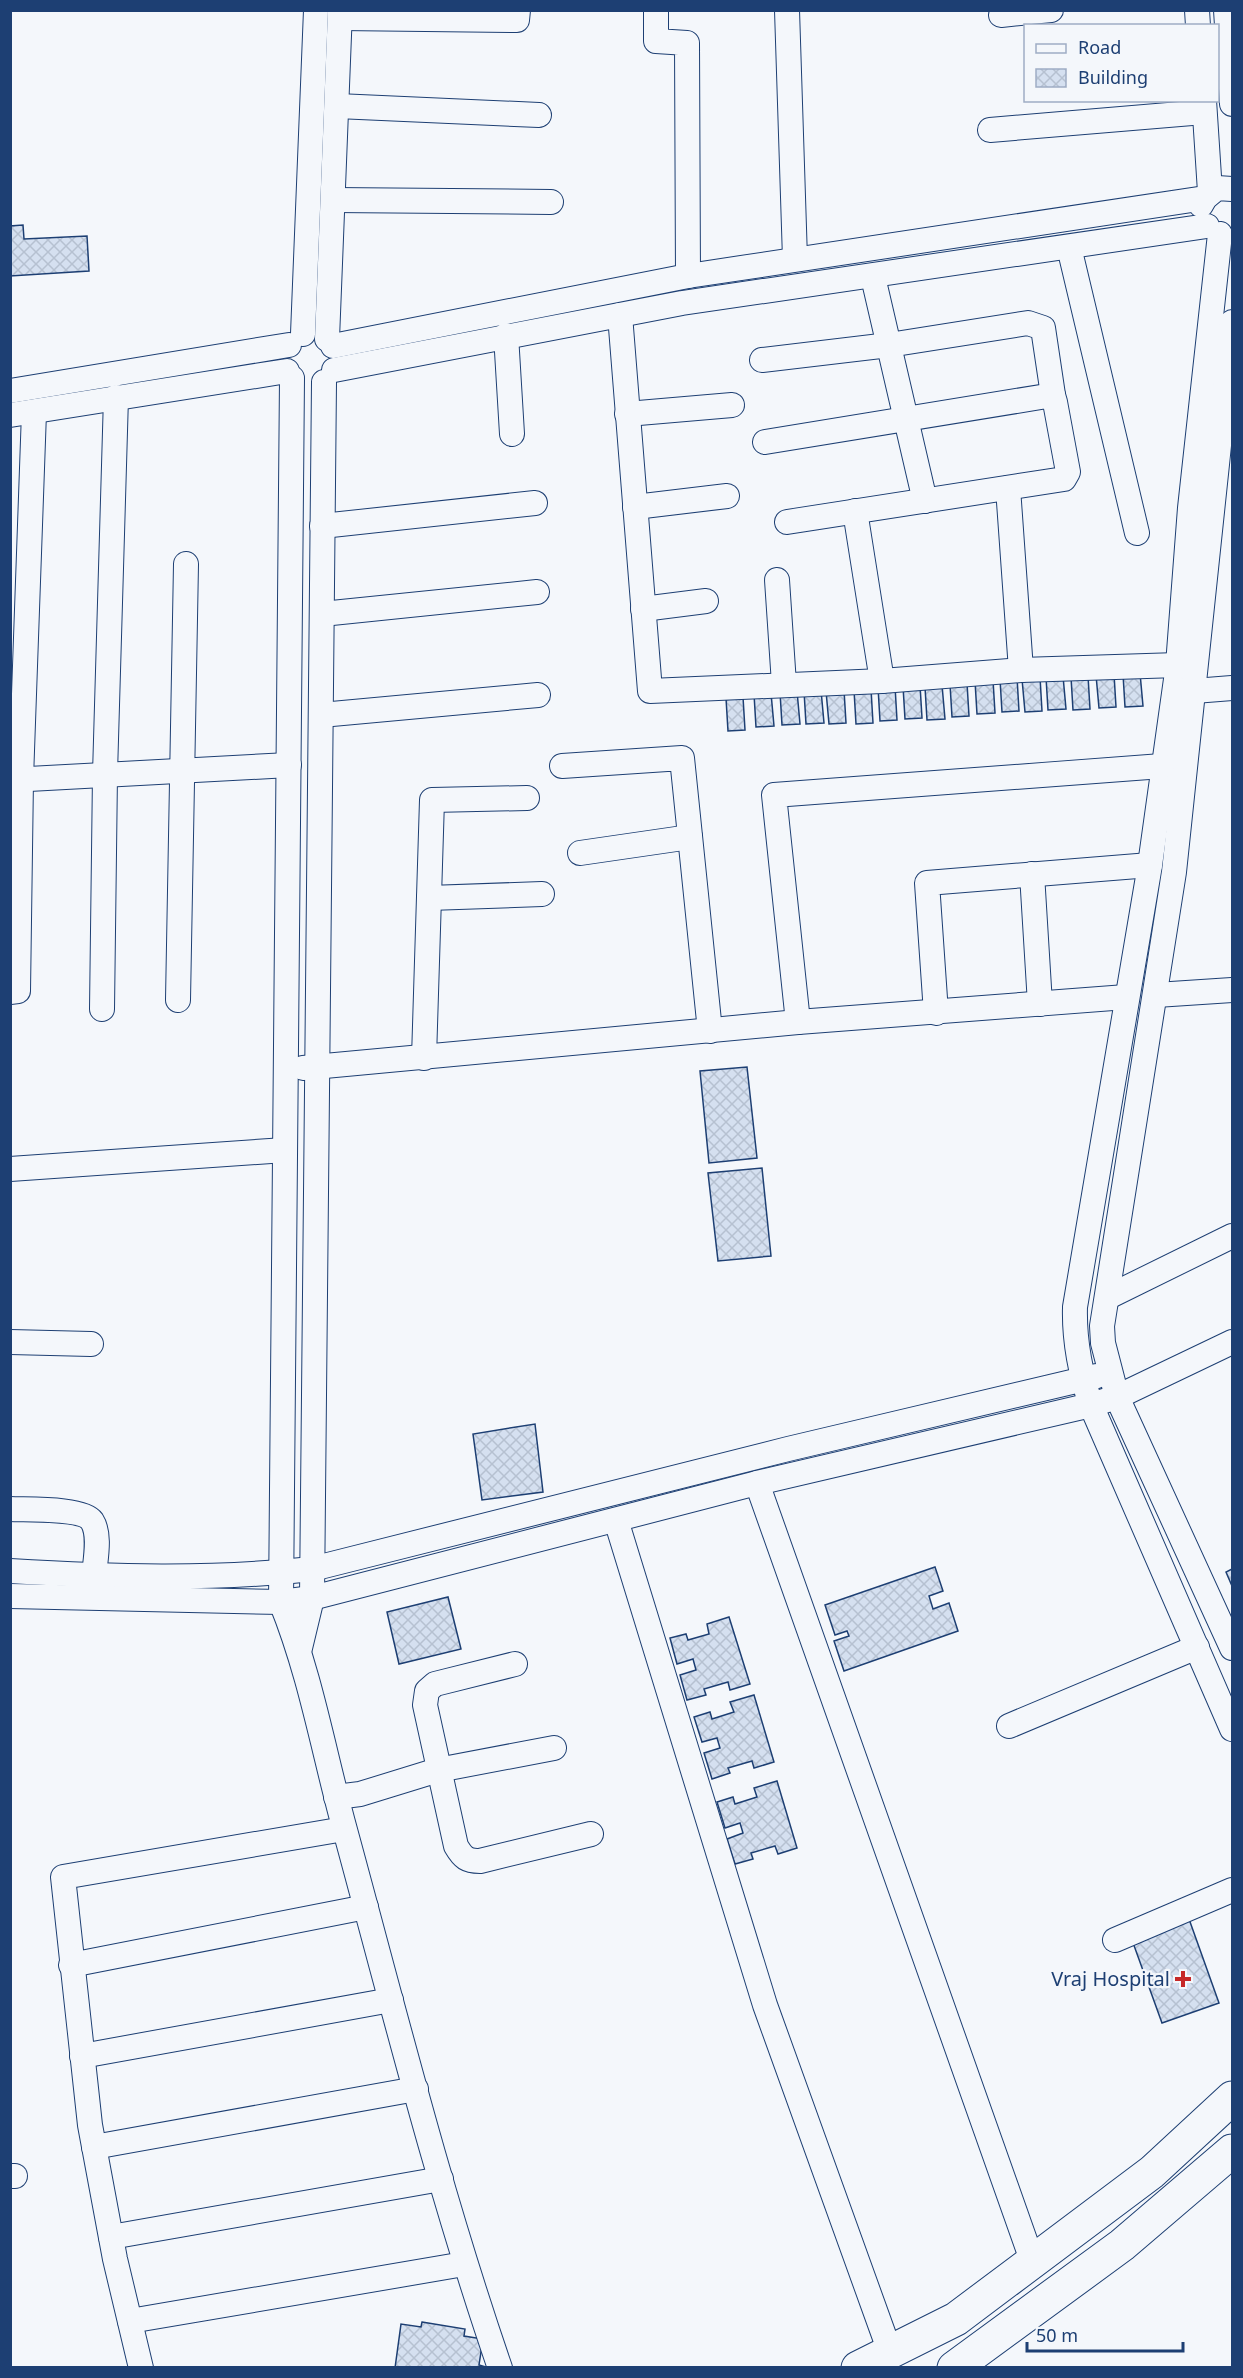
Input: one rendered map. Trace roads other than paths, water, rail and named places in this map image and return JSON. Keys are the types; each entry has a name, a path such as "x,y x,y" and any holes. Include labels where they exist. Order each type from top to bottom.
{"highway":[{"path":"858,2367 956,2319 1152,2172 1233,2098"},
{"path":"954,2367 1122,2244 1233,2151"}],"street":[{"path":"316,10 296,339 285,353 289,374 289,765 281,1602 300,1648 344,1828 464,2264 500,2367"},
{"path":"300,1648 312,1598 322,526 329,376 336,354 330,342 340,14 517,20 518,10"},
{"path":"656,10 656,41 687,43 688,276"},
{"path":"787,10 795,259"},
{"path":"1001,15 1052,10"},
{"path":"1226,10 1233,104"},
{"path":"337,106 539,115"},
{"path":"990,130 1204,106 1216,193 1201,213 1220,231"},
{"path":"10,391 296,339 312,333 330,342 688,276 1216,193"},
{"path":"333,200 551,202"},
{"path":"10,992 18,991 15,891 22,413 116,397 289,374 307,385 329,376 506,335 682,303 1069,247 1220,231"},
{"path":"1220,231 1190,508 1190,675 1162,766 1150,865 1126,997 1076,1307 1075,1328 1083,1380 1091,1405 1233,1729"},
{"path":"1069,247 1137,534"},
{"path":"873,277 925,501"},
{"path":"620,315 650,691 882,681 1021,670 1190,675 1233,688"},
{"path":"1233,322 1190,675 1174,872 1102,1326 1109,1372 1117,1397 1233,1648"},
{"path":"762,360 889,345 1029,323 1043,328 1068,472 1064,479 787,522"},
{"path":"506,335 512,434"},
{"path":"765,442 1053,395"},
{"path":"102,1009 105,774 116,397"},
{"path":"627,414 732,405"},
{"path":"1008,488 1021,670"},
{"path":"635,507 727,496"},
{"path":"322,526 536,503"},
{"path":"855,512 882,681"},
{"path":"178,1000 186,564"},
{"path":"777,580 784,684"},
{"path":"322,614 537,592"},
{"path":"643,609 706,601"},
{"path":"321,715 538,695"},
{"path":"562,766 682,758 710,1031"},
{"path":"16,780 289,765"},
{"path":"798,1022 774,795 1162,766"},
{"path":"424,1058 432,800 527,798"},
{"path":"580,853 690,837"},
{"path":"936,1014 927,883 1150,865"},
{"path":"1032,874 1040,1004"},
{"path":"429,898 542,894"},
{"path":"1156,995 1233,990"},
{"path":"285,1070 798,1022 936,1014 1126,997"},
{"path":"10,1169 285,1150"},
{"path":"1108,1297 1233,1236"},
{"path":"10,1342 91,1344"},
{"path":"10,1596 281,1602 312,1598 757,1483 1091,1405 1117,1397 1233,1342"},
{"path":"10,1571 94,1576 281,1573 312,1569 788,1449 1109,1372"},
{"path":"757,1483 1032,2260"},
{"path":"559,1506 563,1533"},
{"path":"10,1509 75,1513 87,1516 93,1522 96,1536 94,1576"},
{"path":"616,1520 765,2005 890,2352"},
{"path":"1009,1726 1197,1647"},
{"path":"515,1664 435,1684 427,1691 425,1705 456,1846 462,1856 469,1861 591,1834"},
{"path":"336,1797 360,1794 438,1770 554,1748"},
{"path":"141,2367 111,2237 94,2147 71,1965 63,1877 344,1828"},
{"path":"1115,1940 1233,1890"},
{"path":"71,1965 366,1907"},
{"path":"82,2056 391,2000"},
{"path":"94,2147 416,2089"},
{"path":"111,2237 441,2180"},
{"path":"130,2321 464,2264"}],"place":[{"name":"Vraj Hospital","path":"1183,1979"}]}
